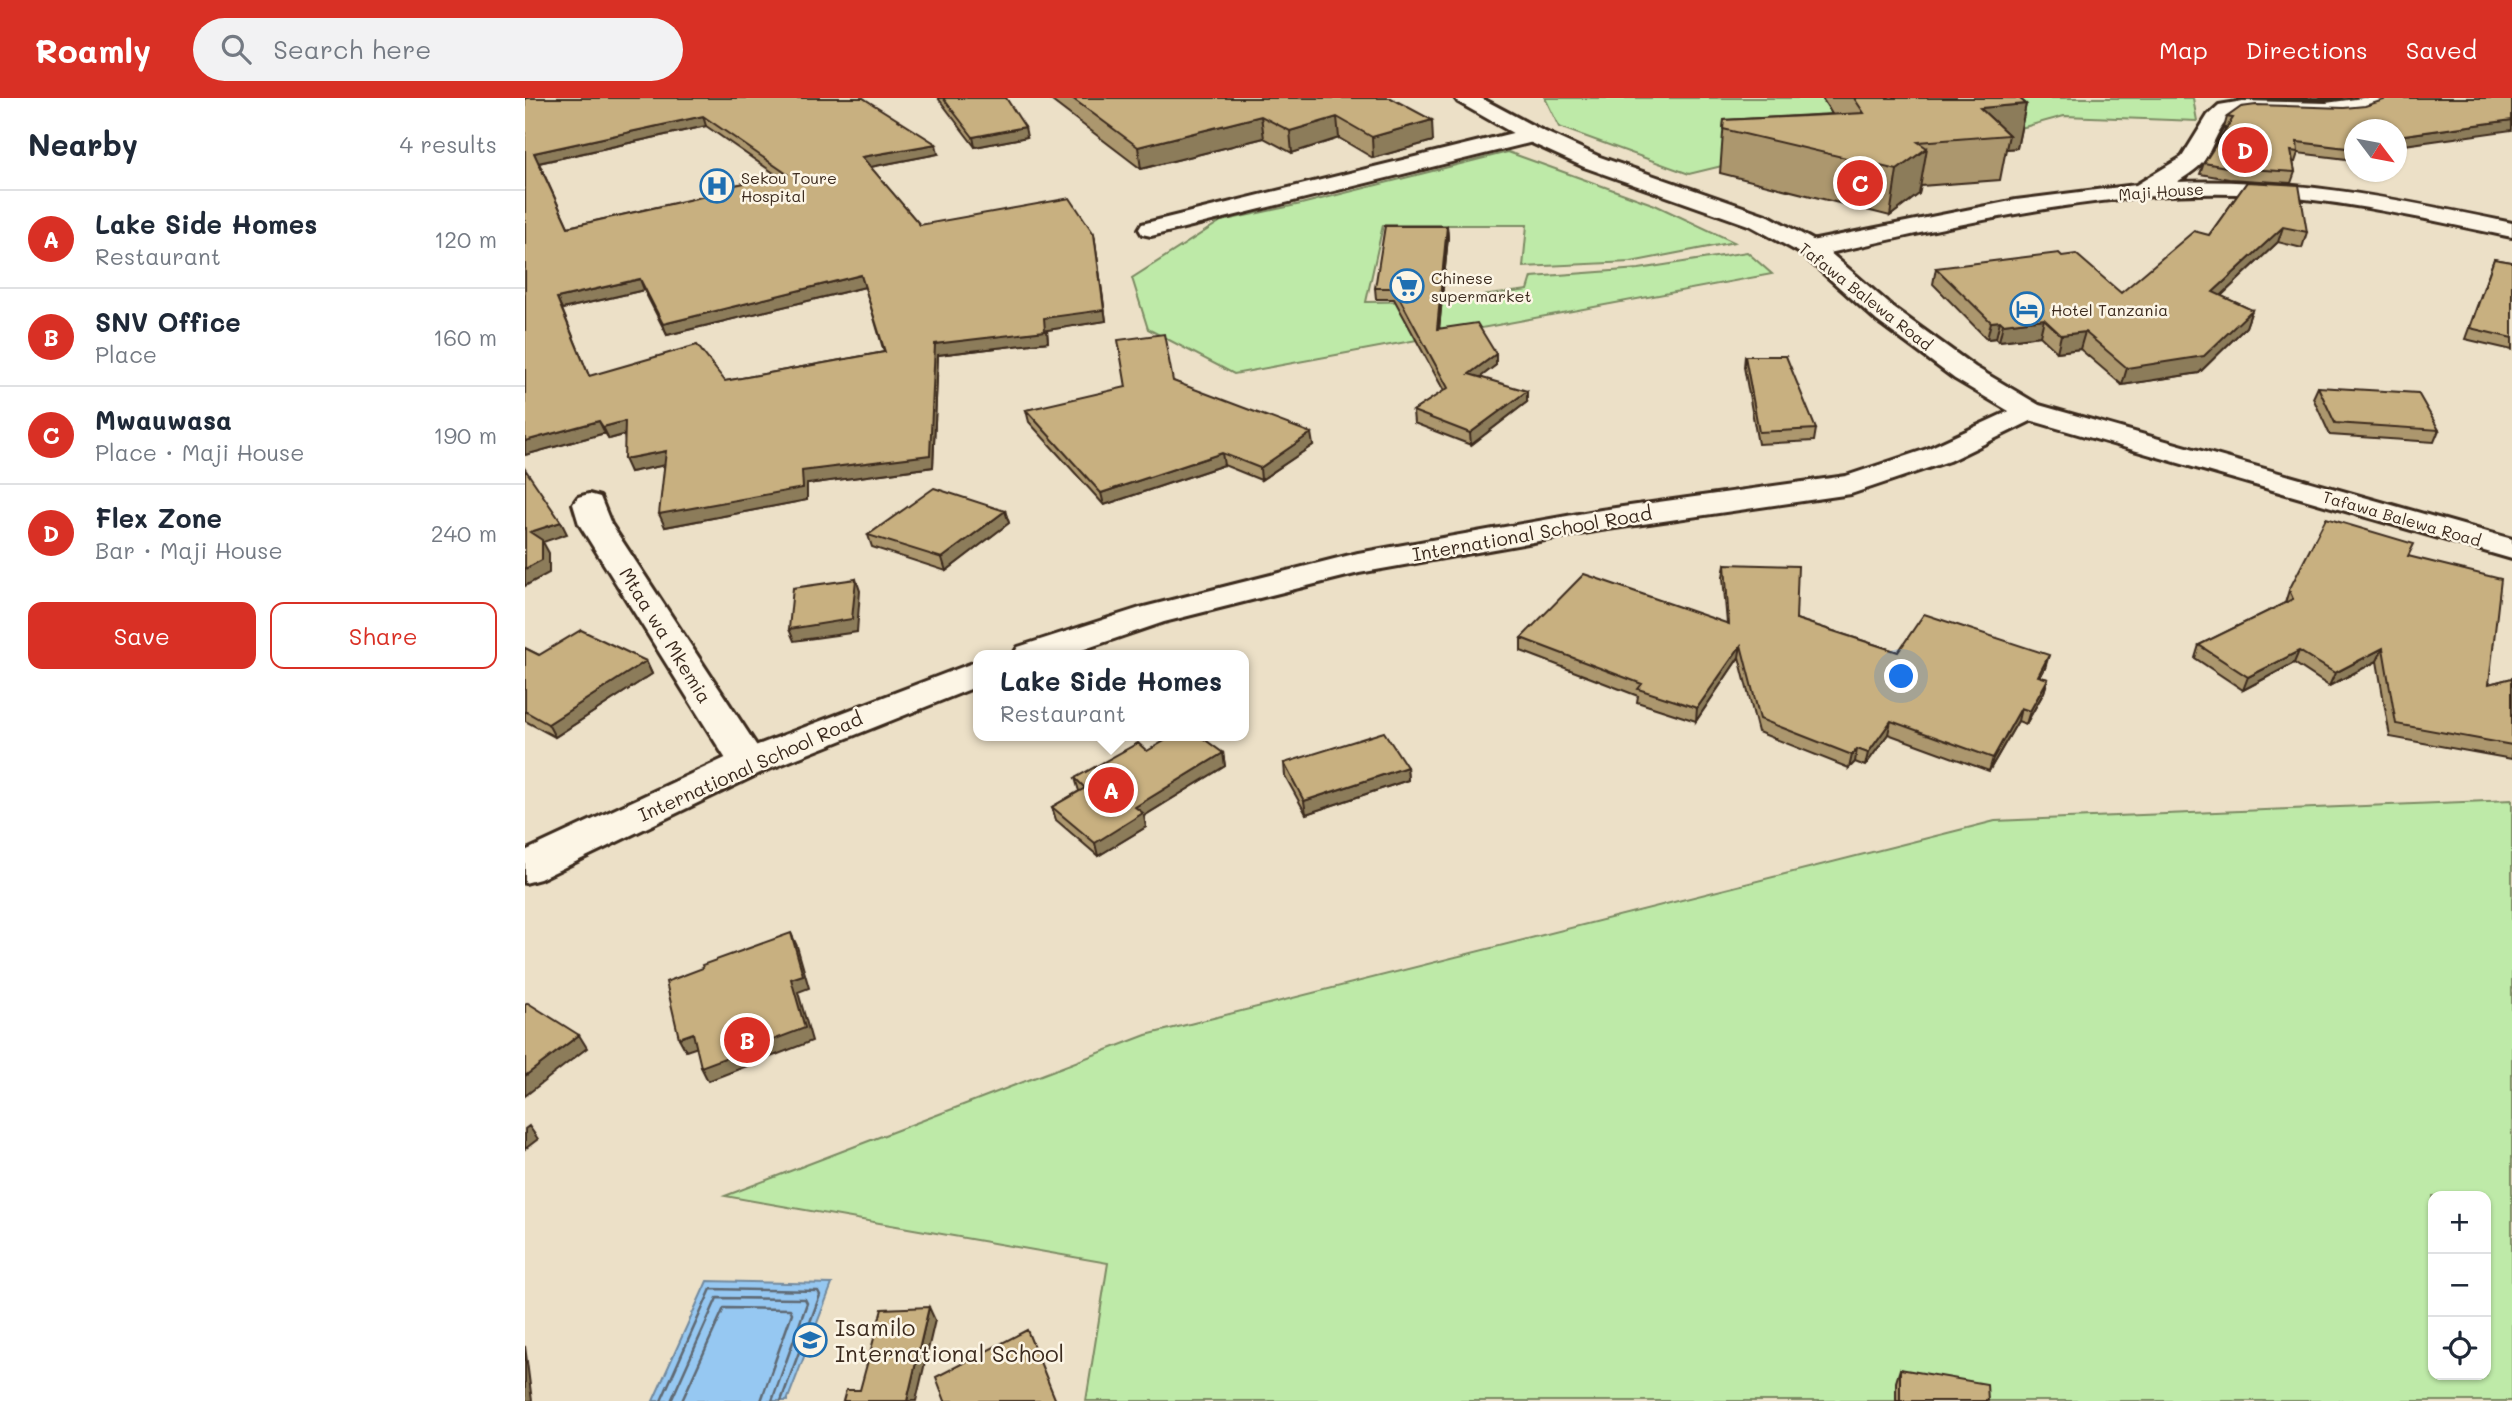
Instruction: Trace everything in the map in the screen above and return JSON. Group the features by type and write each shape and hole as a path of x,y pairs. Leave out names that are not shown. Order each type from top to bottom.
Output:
{"street":[{"name":"Tafawa Balewa Road","path":"1465,98 1533,135 1592,162 1761,221 1811,248 1886,315 1965,373 2029,411 2512,549"},
{"path":"2137,192 2171,176 2195,158 2216,117 2229,109 2256,106 2353,107 2380,98"},
{"path":"1151,229 1533,135"},
{"name":"Maji House","path":"1811,248 1944,220 2137,192 2225,187 2301,192 2369,202 2512,230"},
{"name":"International School Road","path":"1046,650 1152,615 1358,563 1601,520 1851,485 1938,455 2029,411"},
{"name":"Mtaa wa Mkemia","path":"589,504 596,524 748,763"},
{"name":"International School Road","path":"525,868 748,763 973,675"}],"green space":[{"path":"1545,98 2193,98 2197,121 2064,116 1999,134 1759,157 1689,174 1559,127"},
{"path":"1508,152 1655,205 1734,242 1631,262 1523,267 1527,225 1383,225 1366,302 1443,301 1528,290 1532,277 1639,269 1747,252 1772,274 1234,374 1148,329 1132,278 1221,221 1301,204"},
{"path":"2512,800 2512,1401 1086,1401 1108,1263 725,1196 1146,1035 1995,821"}],"water":[{"path":"707,1281 832,1284 787,1401 653,1401"}],"building":[{"path":"525,98 863,98 936,144 862,157 920,225 1070,198 1094,234 1104,310 1044,318 1045,331 935,344 930,455 802,471 803,488 659,514 666,451 624,459 625,421 603,427 599,421 525,441","holes":["703,116 787,174 707,191 710,195 568,227 534,153","861,275 885,352 725,381 697,345 589,376 557,298 640,279 663,324"]},
{"path":"943,98 1006,98 1025,127 973,137"},
{"path":"1072,98 1391,98 1432,120 1372,137 1337,117 1290,131 1261,116 1138,147"},
{"path":"1854,98 2019,98 2026,104 1980,108 2009,135 1918,142 1927,148 1897,170 1723,129 1724,120 1864,113"},
{"path":"2512,98 2512,120 2407,135 2407,119 2344,119 2344,148 2297,142 2298,152 2291,151 2295,172 2232,168 2204,163 2233,118 2227,117 2241,107 2256,105 2344,108 2365,106 2384,100"},
{"path":"2247,182 2299,185 2307,232 2283,227 2213,292 2252,310 2204,356 2127,368 2085,332 2061,335 2044,319 2003,324 2000,321 1991,322 1936,268 2059,253 2062,256 2076,254 2121,293 2194,231 2209,235"},
{"path":"1385,226 1447,226 1437,329 1477,323 1496,354 1469,374 1527,391 1470,433 1413,411 1448,388 1394,288 1375,288"},
{"path":"2494,259 2512,262 2512,338 2470,328"},
{"path":"1164,334 1173,381 1311,433 1260,468 1222,453 1101,493 1026,410 1126,387 1118,340"},
{"path":"1745,356 1786,356 1816,429 1759,432"},
{"path":"2318,387 2418,393 2439,430 2335,423"},
{"path":"525,469 561,522 530,532 542,540 542,560 525,569"},
{"path":"934,488 1005,511 942,558 868,535"},
{"path":"2326,518 2414,544 2408,556 2501,579 2489,684 2512,678 2512,745 2396,724 2383,648 2335,673 2299,651 2248,677 2199,645 2293,599 2289,590"},
{"path":"1725,564 1798,566 1796,619 1898,652 1924,614 2049,655 2038,676 2048,679 2030,711 2021,708 1993,758 1891,721 1868,753 1857,749 1852,755 1760,719 1741,645 1697,708 1638,689 1642,684 1521,638 1584,574 1729,624"},
{"path":"856,579 852,619 789,629 793,588"},
{"path":"581,630 646,661 548,724 525,711 525,648 539,655"},
{"path":"1384,732 1407,767 1304,801 1284,763"},
{"path":"1164,741 1207,741 1223,753 1135,807 1143,813 1095,843 1052,807 1085,788 1075,778 1138,743 1147,751"},
{"path":"791,933 803,975 791,979 805,1028 701,1067 693,1033 679,1038 666,982 703,968 702,965"},
{"path":"528,1003 579,1035 525,1076 525,1005"},
{"path":"929,1307 907,1401 843,1401 846,1390 860,1390 882,1309"},
{"path":"1027,1330 1056,1401 945,1401 936,1377"},
{"path":"1900,1369 1987,1384 1988,1401 1900,1401"}],"place":[{"name":"Flex Zone","path":"2245,150"},
{"name":"Mwauwasa","path":"1860,183"},
{"name":"Sekou Toure Hospital","path":"717,186"},
{"name":"Chinese supermarket","path":"1407,286"},
{"name":"Hotel Tanzania","path":"2027,309"},
{"name":"Lake Side Homes","path":"1111,790"},
{"name":"SNV Office","path":"747,1040"},
{"name":"Isamilo International School","path":"810,1340"}]}
